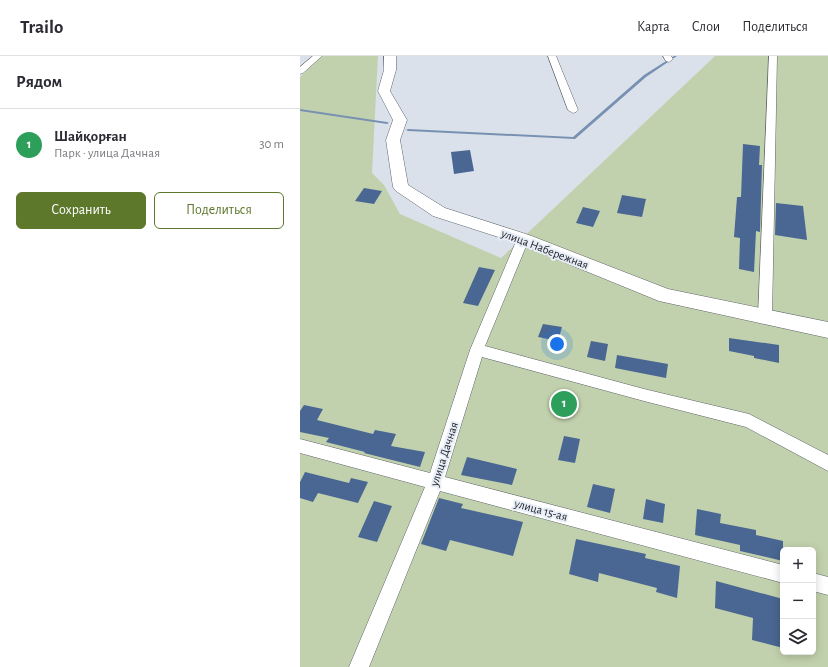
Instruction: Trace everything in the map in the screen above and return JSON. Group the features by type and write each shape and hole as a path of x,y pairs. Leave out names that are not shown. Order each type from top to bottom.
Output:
{"street":[{"path":"300,71 318,56"},
{"name":"улица Набережная","path":"390,56 390,70 384,91 400,120 393,140 401,187 439,212 523,239 665,296 828,330"},
{"path":"552,56 573,110"},
{"path":"765,317 773,56"},
{"name":"улица Дачная","path":"359,667 435,482 477,350 523,239"},
{"path":"477,350 644,395 749,421 828,463"},
{"name":"улица 15-ая","path":"300,446 780,573"},
{"path":"816,583 828,586"}],"green space":[{"path":"321,56 378,56 372,173 384,185 400,214 501,258 715,56 828,56 828,667 300,667 300,77"}],"building":[{"path":"743,144 760,146 759,165 762,165 760,232 756,231 754,272 739,269 740,238 734,237 737,197 741,197"},
{"path":"470,150 474,171 454,174 451,152"},
{"path":"364,188 382,191 374,204 355,201"},
{"path":"622,195 646,199 642,217 617,213"},
{"path":"776,203 803,206 807,240 775,235"},
{"path":"583,207 600,211 593,227 576,223"},
{"path":"479,267 495,270 478,306 463,303"},
{"path":"543,324 562,327 558,341 538,337"},
{"path":"729,338 779,345 779,363 729,351"},
{"path":"591,341 608,344 605,361 587,357"},
{"path":"617,355 668,364 666,378 615,368"},
{"path":"304,405 323,409 317,420 373,434 375,430 396,434 391,446 425,452 420,467 326,442 329,438 300,432 300,411"},
{"path":"564,436 580,439 575,463 558,460"},
{"path":"467,457 517,469 512,485 461,475"},
{"path":"305,472 349,483 351,478 368,482 358,503 318,493 313,502 300,498 300,482"},
{"path":"593,484 615,489 610,513 587,507"},
{"path":"439,498 463,504 461,508 523,522 513,556 450,540 446,551 421,544"},
{"path":"646,499 665,504 663,523 643,519"},
{"path":"374,501 392,506 377,542 358,537"},
{"path":"697,509 721,514 720,523 756,530 756,535 783,541 783,547 780,547 780,560 740,551 740,545 695,535"},
{"path":"576,539 646,554 645,558 680,566 677,598 656,592 657,588 599,573 598,582 569,574"},
{"path":"716,581 780,598 780,647 752,640 753,618 715,608"}],"waterway":[{"path":"408,130 574,138 645,76 676,56"},
{"path":"300,110 387,123"}],"place":[{"name":"Шайқорған","path":"564,404"}]}
